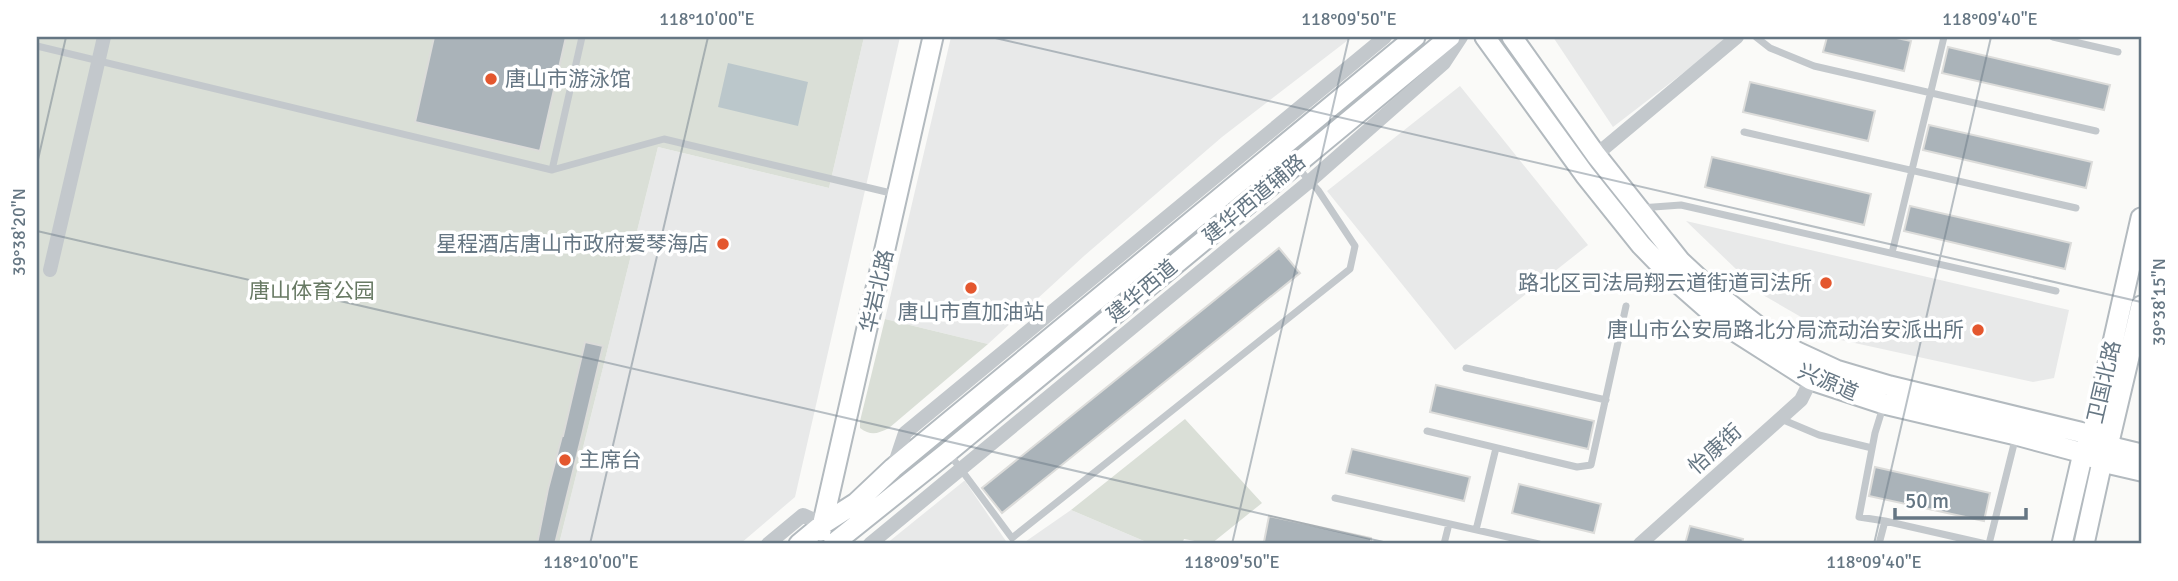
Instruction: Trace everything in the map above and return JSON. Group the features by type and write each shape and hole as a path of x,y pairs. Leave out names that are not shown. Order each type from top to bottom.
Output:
{"main road":[{"name":"华岩北路","path":"818,544 933,37"},
{"name":"建华西道","path":"799,544 823,524 856,503 893,468 1415,37"},
{"name":"建华西道","path":"833,544 1450,37"},
{"name":"兴源道","path":"1485,37 1585,175 1650,255 1728,327 1811,380 1884,404 2083,453"},
{"name":"兴源道","path":"1512,37 1596,155 1680,261 1709,288 1768,334 1797,352 1836,370 2101,448 2141,454"},
{"name":"卫国北路","path":"2084,544 2141,218"},
{"name":"卫国北路","path":"2101,448 2141,306"},
{"name":"兴源道","path":"2101,448 2141,471"},
{"name":"卫国北路","path":"2062,544 2083,453 2101,448"}],"street":[{"path":"50,270 104,37"},
{"name":"建华西道辅路","path":"893,468 905,433 1385,37"},
{"name":"建华西道辅路","path":"870,544 1310,181 1444,62 1461,37"},
{"path":"1596,155 1737,37"},
{"name":"怡康街","path":"1640,544 1801,400 1811,380"},
{"path":"768,544 803,515 823,524"}],"lane":[{"path":"552,170 582,37"},
{"path":"1756,37 1770,48 1814,66 2096,131"},
{"path":"1892,253 1944,37"},
{"path":"2053,37 2118,52"},
{"path":"37,46 552,170 664,139 899,195"},
{"path":"1744,132 2076,208"},
{"path":"948,452 1012,538 1350,269 1355,246 1310,181 1294,164"},
{"path":"1638,208 1681,205 2056,291"},
{"path":"1427,431 1577,467 1591,465 1626,306"},
{"path":"1466,368 1606,400"},
{"path":"1884,404 1872,448 1859,517 1987,544 2016,435"},
{"path":"1781,419 1819,435 1872,448"},
{"path":"1475,530 1496,448"},
{"path":"1335,498 1539,544"},
{"path":"1879,544 1885,521"},
{"path":"1444,544 1449,524"}],"shaded area":[{"path":"864,37 900,37 795,497 740,544 559,544 658,147 829,188"},
{"path":"951,37 1352,37 1222,137 1084,256 988,344 885,319"},
{"path":"1553,37 1730,37 1613,127"},
{"path":"728,63 808,82 798,126 718,107"},
{"path":"1460,86 1588,245 1455,350 1327,191"},
{"path":"1686,221 2069,310 2054,378 2033,382 1841,340 1763,295"},
{"path":"964,481 1008,544 886,544"},
{"path":"1071,510 1151,544 1022,544"}],"green space":[{"name":"唐山体育公园","path":"37,37 864,37 829,188 658,147 559,544 37,544"},
{"path":"885,319 988,344 889,428 871,433 860,428 860,421"},
{"path":"1185,419 1262,503 1211,544 1184,539 1182,544 1151,544 1071,510"}],"building":[{"name":"唐山市游泳馆","path":"434,37 566,37 540,151 415,122"},
{"path":"1827,37 1892,37 1911,41 1904,71 1823,52"},
{"path":"1948,47 2110,85 2104,110 1942,73"},
{"path":"1750,82 1875,111 1868,141 1743,112"},
{"path":"1929,125 2092,162 2086,188 1923,150"},
{"path":"1712,157 1871,194 1864,225 1705,187"},
{"path":"1910,206 2071,243 2065,269 1904,231"},
{"path":"1279,248 1300,273 1002,513 982,488"},
{"path":"585,342 603,346 582,435 555,544 537,544 548,489"},
{"path":"1436,385 1594,421 1588,449 1430,412"},
{"path":"1352,449 1470,477 1464,501 1346,473"},
{"path":"1875,467 1990,493 1984,521 1869,496"},
{"path":"1519,484 1601,504 1594,533 1512,513"},
{"path":"1269,516 1371,538 1371,544 1264,542"},
{"path":"1690,526 1743,539 1742,544 1685,544"}],"place":[{"name":"唐山市游泳馆","path":"491,79"},
{"name":"星程酒店唐山市政府爱琴海店","path":"723,244"},
{"name":"路北区司法局翔云道街道司法所","path":"1826,283"},
{"name":"唐山市直加油站","path":"971,288"},
{"name":"唐山市公安局路北分局流动治安派出所","path":"1978,330"},
{"name":"主席台","path":"565,460"}]}
